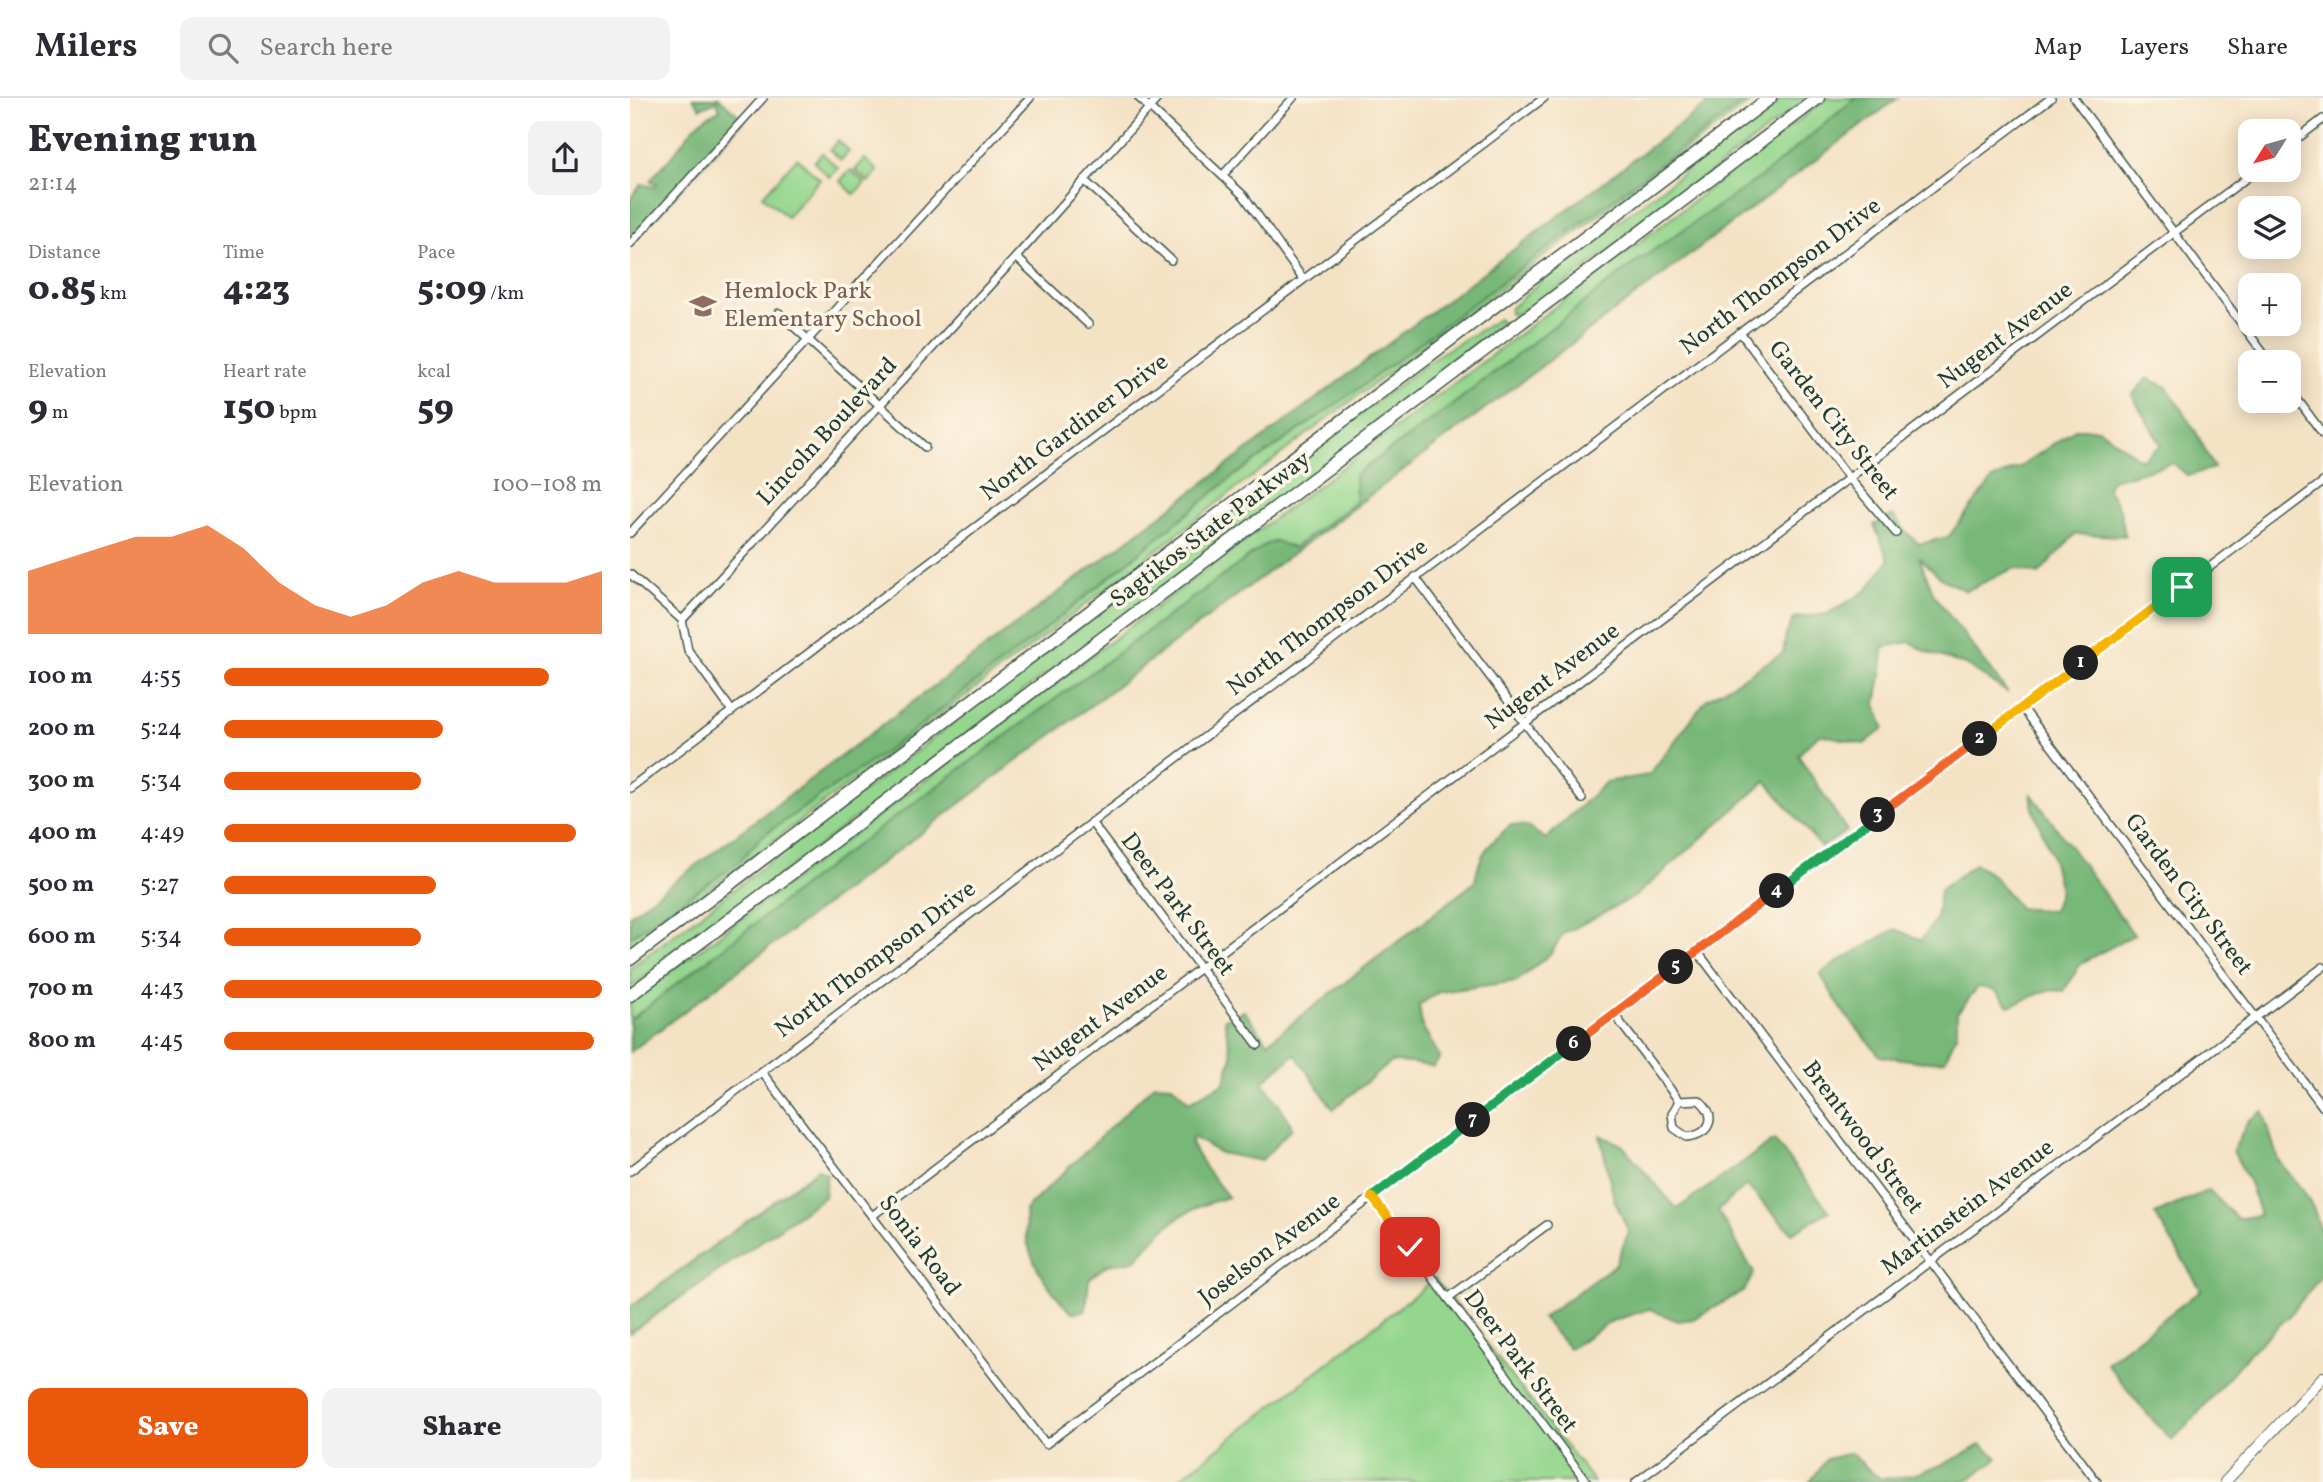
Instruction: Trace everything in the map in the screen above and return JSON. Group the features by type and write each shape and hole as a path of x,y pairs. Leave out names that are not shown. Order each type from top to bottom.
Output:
{"highway":[{"name":"Sagtikos State Parkway","path":"630,959 1770,98"},
{"name":"Sagtikos State Parkway","path":"630,995 1818,98"}],"street":[{"path":"630,244 763,98"},
{"path":"630,533 1030,98"},
{"path":"1139,98 1244,196 1303,279"},
{"name":"Lincoln Boulevard","path":"682,620 1016,257 1158,98"},
{"path":"1223,175 1293,98"},
{"name":"North Gardiner Drive","path":"630,788 1544,98"},
{"name":"North Thompson Drive","path":"630,1171 2051,98"},
{"path":"2074,98 2261,350"},
{"path":"2301,136 2323,119"},
{"path":"1084,180 1171,260"},
{"name":"Nugent Avenue","path":"872,1216 2241,182"},
{"path":"1016,257 1088,324"},
{"path":"779,313 925,447"},
{"name":"Garden City Street","path":"1740,332 1849,478 1896,533"},
{"path":"2301,404 2323,434"},
{"name":"Joselson Avenue","path":"1046,1444 2323,482"},
{"path":"630,574 682,620 688,650 732,711"},
{"path":"1415,577 1582,799"},
{"name":"Garden City Street","path":"2022,708 2323,1107"},
{"name":"Deer Park Street","path":"1091,822 1258,1045"},
{"name":"Brentwood Street","path":"1697,951 2095,1481"},
{"name":"Martinstein Avenue","path":"1636,1482 2323,967"},
{"path":"1614,1014 1679,1101"},
{"name":"Sonia Road","path":"761,1071 1046,1444"},
{"path":"1689,1098 1699,1100 1709,1110 1708,1128 1702,1134 1687,1138 1674,1128 1672,1114 1679,1101 1689,1098"},
{"name":"Deer Park Street","path":"1372,1197 1587,1482"},
{"path":"1448,1298 1547,1226"},
{"path":"2225,1482 2323,1377"}],"green space":[{"path":"693,98 719,98 744,120 630,245 630,198 642,184 655,187 657,183 650,181 690,132 699,122 720,110 717,101 700,108"},
{"path":"1715,98 1749,98 1362,386 1231,478 1043,631 885,752 761,837 739,862 630,937 630,915"},
{"path":"1749,98 1755,98 1328,418 630,949 630,937 739,862 761,837 885,752 1043,631 1231,478 1362,386"},
{"path":"1782,98 1808,98 1564,285 1517,314 1510,314 1510,309 1549,274"},
{"path":"1828,98 1856,98 1761,177 1636,262 1451,406 1355,475 1358,505 1296,551 1276,541 1265,545 842,856 630,1020 630,1002 1480,364"},
{"path":"1856,98 1898,98 630,1052 630,1020 842,856 1265,545 1276,541 1293,548 1353,504 1356,501 1355,475 1451,406 1636,262 1761,177"},
{"path":"838,140 849,151 841,160 830,150"},
{"path":"822,153 838,168 829,177 814,162"},
{"path":"797,158 820,179 787,217 763,196"},
{"path":"865,159 878,171 868,182 855,170"},
{"path":"851,170 865,183 854,194 840,181"},
{"path":"1499,319 1503,324 1462,353 1463,356 1458,360 1460,362 630,988 630,968 1440,354"},
{"path":"2147,378 2167,387 2196,432 2214,468 2188,476 2173,463 2112,480 2107,488 2120,509 2125,536 2075,534 2039,574 2014,568 1966,591 1942,579 1919,557 1934,595 2008,693 1968,666 1925,651 1910,642 1883,647 1876,704 1884,728 1864,744 1819,734 1798,755 1847,831 1821,847 1766,781 1636,896 1563,934 1551,953 1517,981 1439,992 1419,1005 1422,1026 1440,1057 1434,1067 1391,1062 1333,1109 1295,1054 1263,1082 1292,1128 1261,1161 1220,1153 1193,1137 1191,1144 1205,1168 1228,1197 1196,1208 1175,1220 1134,1261 1107,1265 1089,1279 1086,1310 1072,1313 1058,1298 1031,1253 1026,1236 1025,1210 1155,1084 1172,1085 1189,1102 1224,1083 1232,1056 1224,1019 1244,1011 1268,1042 1475,882 1479,863 1486,849 1511,825 1526,826 1546,839 1606,782 1649,775 1706,700 1783,653 1786,635 1794,618 1827,614 1866,591 1889,560 1874,525 1893,515 1919,544 1948,537 1993,479 2020,467 2075,429 2099,429 2141,460 2161,445 2132,395"},
{"path":"2031,793 2134,935 2081,963 2064,991 2048,990 2009,1006 1995,990 1978,987 1957,1013 1957,1033 1945,1060 1924,1062 1880,1056 1844,1013 1820,974 1895,929 1921,940 1936,919 1940,890 1975,864 1994,876 2019,908 2053,911 2060,890 2051,854 2033,809"},
{"path":"2263,1111 2278,1160 2304,1192 2314,1210 2323,1239 2323,1274 2288,1317 2248,1354 2172,1440 2106,1363 2201,1290 2155,1214 2209,1190 2237,1219 2260,1215 2248,1180 2233,1151 2248,1121"},
{"path":"1600,1135 1622,1145 1677,1209 1774,1140 1829,1211 1792,1233 1746,1185 1718,1211 1754,1273 1744,1291 1693,1319 1678,1321 1649,1309 1612,1321 1569,1349 1542,1318 1615,1265 1629,1232 1614,1199"},
{"path":"818,1169 827,1174 824,1197 630,1333 630,1307"},
{"path":"1435,1279 1594,1482 1175,1482"},
{"path":"1981,1444 1998,1458 1965,1482 1810,1482 1827,1459 1851,1453 1876,1476 1892,1478 1933,1468"}],"place":[{"name":"Hemlock Park Elementary School","path":"703,306"}],"route":[{"path":"1410,1247 1372,1197 2182,587"}]}
